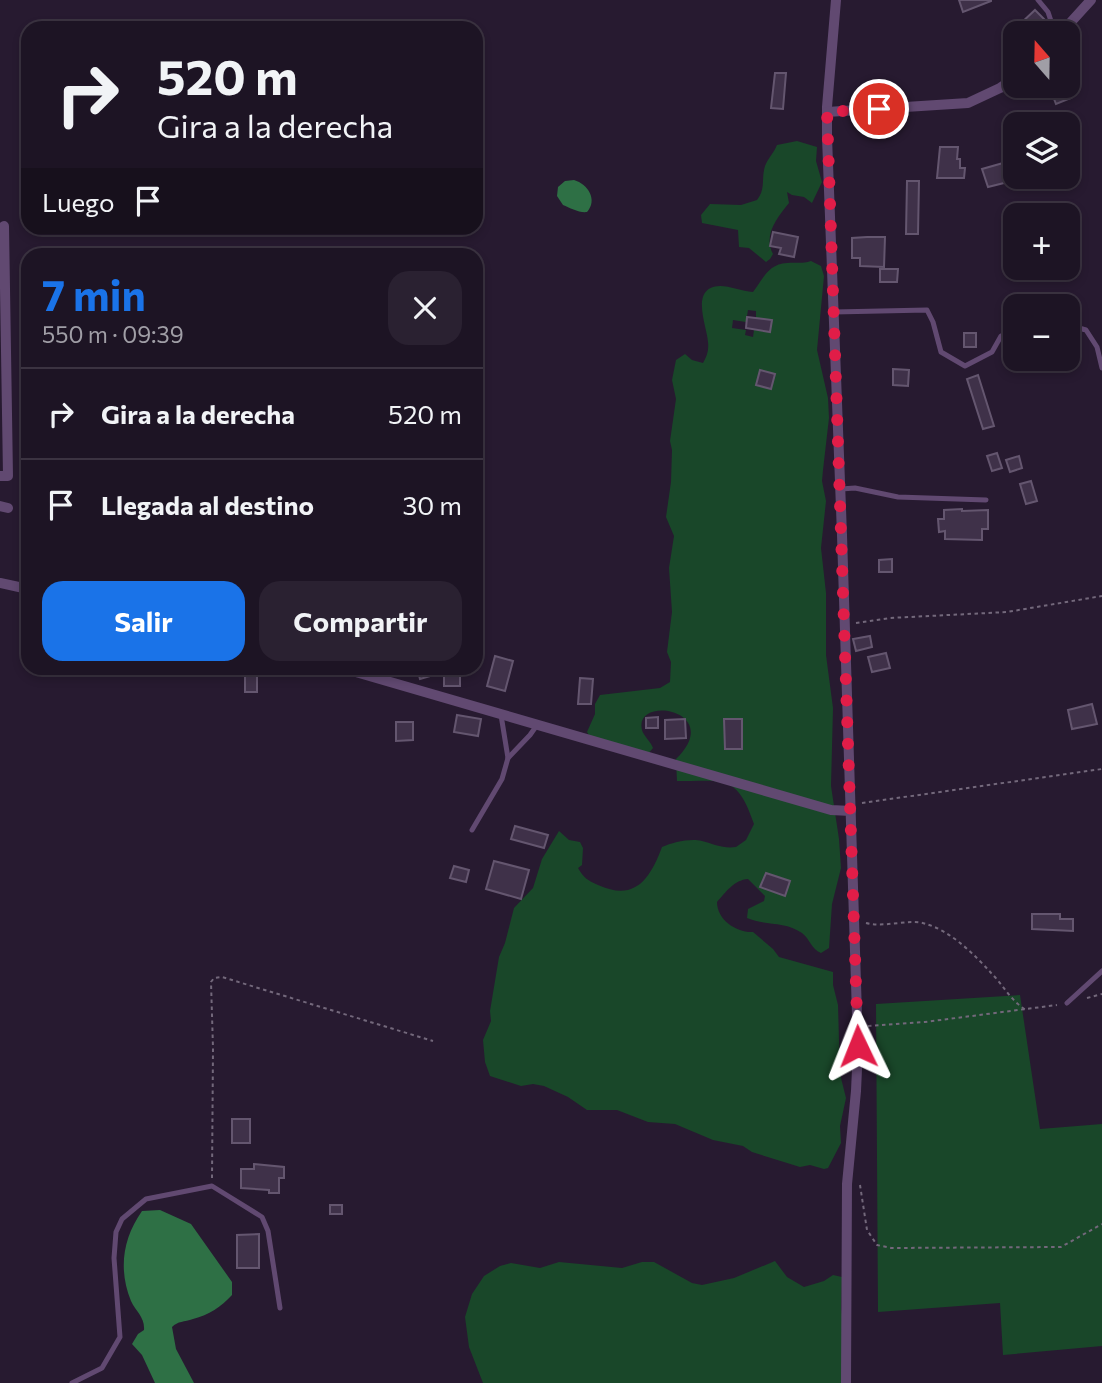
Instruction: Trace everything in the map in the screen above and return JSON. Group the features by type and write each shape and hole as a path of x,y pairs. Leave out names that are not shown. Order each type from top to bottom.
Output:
{"street":[{"path":"836,0 827,112 857,1025 856,1091 848,1171 846,1383"},
{"path":"1072,21 1091,0"},
{"path":"827,112 968,103 1003,86"},
{"path":"0,476 8,476 4,226"},
{"path":"0,583 21,588"},
{"path":"366,675 831,810 851,808"}],"lane":[{"path":"1038,0 1048,12 1051,21"},
{"path":"834,312 927,310 933,321 941,352 965,366 992,352 1003,335"},
{"path":"1080,328 1086,330 1097,347 1102,368"},
{"path":"841,489 855,488 898,497 986,500"},
{"path":"472,830 502,779 508,758 501,715"},
{"path":"508,758 537,725"},
{"path":"1067,1003 1102,971"},
{"path":"72,1383 102,1368 120,1337 114,1258 116,1232 122,1219 146,1199 212,1186 262,1217 268,1231 280,1308"}],"path":[{"path":"845,625 890,618 1007,612 1102,596"},
{"path":"851,808 1102,769"},
{"path":"854,915 866,923 879,926 916,923 933,926 974,955 1026,1010"},
{"path":"212,1186 214,1048 211,982 214,978 222,977 433,1041"},
{"path":"857,1025 888,1026 1026,1010 1102,994"},
{"path":"848,1171 862,1189 867,1230 872,1240 877,1245 891,1248 1054,1248 1061,1247 1102,1224"}],"shaded area":[{"path":"797,141 817,147 816,161 822,182 812,203 804,197 787,192 789,203 771,233 770,247 773,254 770,259 766,262 749,248 739,247 738,230 702,223 701,215 710,204 741,205 757,200 765,166 777,145"},
{"path":"574,180 590,193 592,202 587,212 563,205 557,196 558,187 565,181"},
{"path":"808,262 821,266 824,276 817,350 828,398 829,418 822,481 826,501 821,548 826,593 826,655 833,708 831,786 841,868 832,904 829,948 821,953 805,935 795,929 747,918 748,909 764,901 765,896 748,879 734,884 717,902 724,920 735,928 753,932 779,957 833,972 838,1005 840,1074 846,1098 840,1126 841,1143 828,1168 824,1169 810,1165 800,1167 752,1152 743,1146 713,1140 675,1124 648,1122 617,1110 587,1110 544,1086 521,1086 490,1076 485,1062 483,1040 491,1021 490,1011 499,957 514,908 533,888 542,859 559,831 569,840 580,842 583,848 582,865 578,868 588,880 611,890 622,891 631,889 646,878 662,847 693,840 736,847 746,840 754,824 742,796 735,788 718,781 677,781 676,759 689,742 691,729 685,719 662,710 651,712 643,719 642,730 653,748 647,755 592,740 587,732 600,695 660,688 670,682 671,662 667,652 672,612 669,568 674,536 666,517 671,482 670,441 676,399 672,380 676,360 685,354 692,360 703,363 707,355 708,342 702,308 705,293 720,286 753,292 775,266","holes":["748,310 756,311 756,318 772,320 770,332 754,330 753,337 745,335 746,330 732,328 733,320 746,322","760,370 775,374 771,389 756,385","724,719 742,719 742,749 725,749","765,873 790,881 785,895 761,887"]},
{"path":"1020,995 1040,1129 1102,1124 1102,1346 1003,1355 1000,1303 878,1312 876,1004"},
{"path":"160,1210 191,1224 232,1282 232,1295 219,1307 172,1327 176,1349 194,1383 155,1383 142,1355 132,1344 144,1330 144,1325 127,1289 124,1254 130,1232 142,1211"},
{"path":"775,1261 787,1277 804,1287 824,1281 833,1275 842,1277 842,1383 483,1383 469,1347 465,1317 472,1294 484,1276 500,1266 511,1263 540,1268 559,1262 622,1268 642,1262 654,1262 692,1283 702,1285 734,1278"}],"building":[{"path":"959,0 991,0 991,1 963,12"},
{"path":"1035,10 1044,19 1042,21 1023,21"},
{"path":"775,73 786,73 783,109 771,108"},
{"path":"1054,98 1071,98 1056,104"},
{"path":"940,147 958,147 957,159 960,159 960,168 965,168 964,178 937,178"},
{"path":"1003,163 1003,183 988,187 982,169"},
{"path":"907,181 919,181 918,234 906,234"},
{"path":"773,232 798,237 794,257 779,254 781,248 770,246"},
{"path":"885,237 884,267 860,266 860,258 852,258 852,238"},
{"path":"880,269 898,269 897,282 880,282"},
{"path":"747,317 772,320 770,332 746,328"},
{"path":"964,333 976,333 976,347 964,347"},
{"path":"893,369 909,370 908,386 893,385"},
{"path":"760,370 775,374 771,389 756,385"},
{"path":"978,375 994,426 983,429 967,379"},
{"path":"997,453 1002,468 992,471 987,456"},
{"path":"1019,456 1022,468 1010,472 1006,460"},
{"path":"1031,481 1037,501 1026,504 1020,484"},
{"path":"944,510 988,510 988,529 982,529 982,540 945,539 945,531 939,532 938,519 944,519"},
{"path":"892,559 892,572 879,572 879,560"},
{"path":"870,636 872,647 856,651 853,639"},
{"path":"886,653 890,668 872,672 868,657"},
{"path":"495,656 513,661 505,691 487,686"},
{"path":"245,675 257,675 257,692 245,692"},
{"path":"444,675 460,675 460,686 444,686"},
{"path":"580,678 593,679 591,704 578,704"},
{"path":"1092,704 1097,724 1072,729 1068,710"},
{"path":"457,715 481,719 478,736 454,732"},
{"path":"658,717 658,728 646,728 646,718"},
{"path":"685,719 686,738 665,739 665,720"},
{"path":"724,719 742,719 742,749 725,749"},
{"path":"396,722 413,722 413,740 396,741"},
{"path":"515,826 548,835 544,848 511,839"},
{"path":"494,861 529,870 521,899 486,889"},
{"path":"454,866 469,870 466,882 450,878"},
{"path":"766,873 790,881 785,896 760,887"},
{"path":"1032,914 1060,914 1060,919 1073,919 1073,931 1032,929"},
{"path":"232,1119 250,1119 250,1143 232,1143"},
{"path":"254,1164 284,1167 284,1178 279,1178 279,1193 241,1188 241,1169 254,1169"},
{"path":"330,1205 342,1205 342,1214 330,1214"},
{"path":"259,1234 259,1268 237,1268 237,1235"}],"route":[{"path":"858,1046 827,112 879,109"}]}
